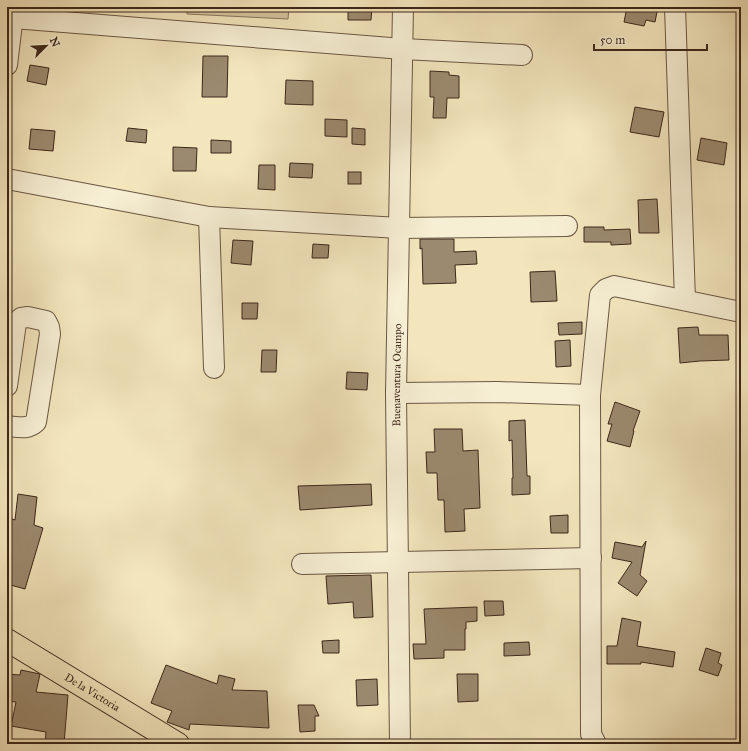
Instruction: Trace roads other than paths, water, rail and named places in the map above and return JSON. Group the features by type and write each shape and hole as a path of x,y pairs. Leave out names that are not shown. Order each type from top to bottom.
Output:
{"main road":[{"name":"De la Victoria","path":"7,640 178,744"}],"street":[{"name":"Buenaventura Ocampo","path":"400,744 396,393 403,7"},
{"path":"675,7 685,300"},
{"path":"7,65 13,12 403,49 522,55"},
{"path":"7,179 209,217 398,228 567,226"},
{"path":"209,217 214,368"},
{"path":"596,744 591,734 590,395 600,295 606,289 614,286 741,312"},
{"path":"7,386 16,323 21,318 46,321 50,334 36,422 27,428 7,426"},
{"path":"396,393 498,392 590,395"},
{"path":"302,564 591,558"}]}
